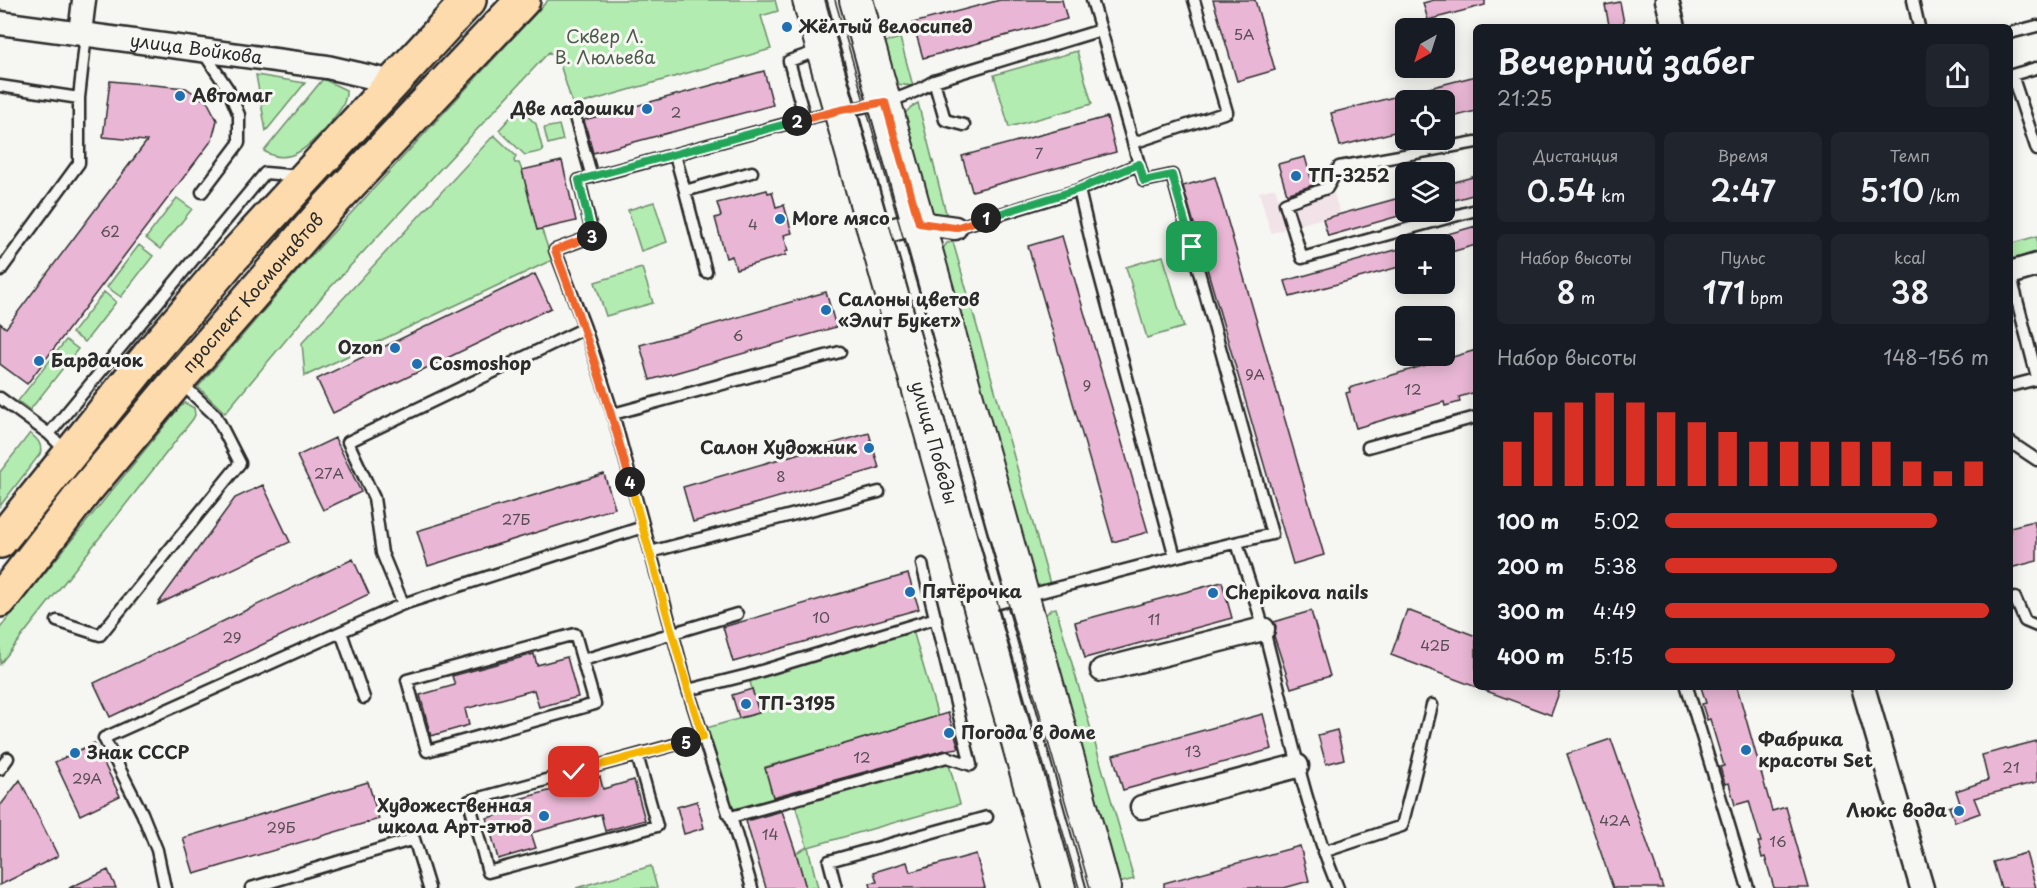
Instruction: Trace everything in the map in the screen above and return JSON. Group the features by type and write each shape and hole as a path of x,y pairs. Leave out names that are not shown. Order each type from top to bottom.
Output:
{"main road":[{"name":"проспект Космонавтов","path":"0,541 59,444 469,0"},
{"name":"проспект Космонавтов","path":"0,600 84,492 177,380 328,207 523,0"},
{"name":"улица Победы","path":"808,0 824,49 1059,888"},
{"path":"856,0 1104,888"}],"street":[{"path":"83,34 84,0"},
{"path":"1667,0 1673,24"},
{"name":"улица Войкова","path":"0,23 327,67 393,82"},
{"path":"875,234 919,223 955,228"},
{"path":"2013,272 2037,265"},
{"path":"1102,670 1263,629"},
{"path":"1864,690 1922,888"},
{"path":"1142,807 1298,766"}],"lane":[{"path":"981,608 1272,534 1172,175 1144,181 1092,0"},
{"path":"1133,143 1227,112 1194,0"},
{"path":"1913,0 1918,24"},
{"path":"2013,32 2037,26"},
{"path":"752,888 731,817 688,690 613,414 585,328 555,250 592,236 579,180 805,119 885,102 918,92 934,81 1101,30"},
{"path":"0,271 80,163 79,98 83,34"},
{"path":"805,119 789,61 824,49"},
{"path":"201,50 228,89 239,115 239,143 202,192"},
{"path":"2013,75 2036,68"},
{"path":"934,81 945,120 964,125"},
{"path":"2013,82 2037,150"},
{"path":"0,86 79,98"},
{"path":"575,117 592,177"},
{"path":"1473,143 1339,167 1327,188 1285,203 1302,258 1473,211"},
{"path":"675,155 706,272"},
{"path":"955,228 1079,189 1139,164"},
{"path":"685,191 752,172"},
{"path":"1079,189 1175,557"},
{"path":"2013,285 2037,378 2013,385"},
{"path":"403,604 382,554 374,498 348,442 585,328"},
{"path":"613,414 840,352"},
{"path":"57,621 100,635 240,463 216,416 177,380"},
{"path":"0,398 59,444"},
{"path":"1368,447 1473,418"},
{"path":"2013,444 2037,460"},
{"path":"650,552 879,492"},
{"path":"165,888 158,850 104,738 403,604 643,528"},
{"path":"1237,543 1263,629 1323,852 1338,888"},
{"path":"731,817 947,757 971,765 922,564"},
{"path":"2015,598 2025,621 2037,626"},
{"path":"582,660 737,614"},
{"path":"688,690 748,675 936,618"},
{"path":"341,632 364,698"},
{"path":"575,634 582,660 595,704 427,751 407,680 575,634"},
{"path":"1688,690 1748,888"},
{"path":"1323,852 1402,826 1431,705"},
{"path":"637,755 657,826 488,872 469,801 637,755 703,737"},
{"path":"0,769 8,758"},
{"path":"836,888 829,861 987,818"},
{"path":"251,888 414,839 429,888"}],"shaded area":[{"path":"1275,188 1282,210 1334,194 1340,213 1271,233 1259,192"}],"green space":[{"name":"Сквер Л. В. Люльева","path":"548,0 775,0 778,11 761,16 771,49 573,106 559,61 549,52 326,292 225,413 198,387 303,265"},
{"path":"900,38 913,86 889,83 878,44"},
{"path":"1077,51 1092,104 1009,127 994,75"},
{"path":"256,75 305,83 266,131"},
{"path":"323,79 346,90 343,105 334,118 314,140 299,152 283,157 264,151"},
{"path":"918,103 948,221 928,219 900,119"},
{"path":"519,108 536,124 543,151 525,155 499,130"},
{"path":"559,125 563,140 548,144 544,128"},
{"path":"494,135 516,156 514,161 519,163 521,168 552,260 305,376 302,343"},
{"path":"177,198 192,209 160,249 146,238"},
{"path":"654,202 667,242 641,251 628,210"},
{"path":"2037,236 2037,253 2017,260 2013,258 2013,243"},
{"path":"953,242 1050,584 1031,587 937,257 947,243"},
{"path":"139,245 153,256 121,297 107,287"},
{"path":"1163,256 1184,327 1147,338 1126,267"},
{"path":"642,268 653,303 606,316 595,282"},
{"path":"104,292 116,302 85,342 72,333"},
{"path":"66,340 78,349 30,410 18,401"},
{"path":"185,403 194,408 193,419 0,664 0,628"},
{"path":"30,433 40,445 40,454 0,506 0,472"},
{"path":"1056,608 1134,879 1119,883 1114,882 1040,621 1051,609"},
{"path":"912,627 938,717 765,767 775,803 729,816 703,729 759,713 748,675"},
{"path":"947,757 960,804 808,847 818,888 806,888 796,853 807,847 794,800"},
{"path":"651,866 657,888 576,888"}],"building":[{"path":"1000,0 1062,0 1067,19 923,58 913,23"},
{"path":"1213,0 1255,0 1275,70 1237,81"},
{"path":"1434,0 1485,0 1485,5 1436,18 1427,18 1423,3"},
{"path":"1620,2 1624,23 1609,24 1605,5"},
{"path":"764,71 773,105 593,153 584,120"},
{"path":"1473,77 1473,112 1455,116 1455,90 1421,90"},
{"path":"110,81 186,88 208,103 217,120 212,140 27,384 0,364 0,323 6,328 147,141 103,137"},
{"path":"1395,97 1395,132 1340,146 1331,113"},
{"path":"1107,117 1116,152 972,191 962,156"},
{"name":"ТП-3252","path":"1305,157 1313,185 1287,194 1278,164"},
{"path":"562,161 576,221 537,230 522,170"},
{"path":"1215,177 1324,555 1293,564 1183,186"},
{"path":"1473,177 1473,195 1455,200 1455,182"},
{"path":"767,190 768,193 772,192 776,207 784,205 792,233 784,235 788,251 785,252 786,255 736,269 732,256 726,258 715,218 721,216 717,203"},
{"path":"1395,199 1395,217 1328,236 1323,219"},
{"path":"1473,227 1473,246 1455,251 1455,234 1448,234"},
{"path":"1062,236 1148,532 1113,542 1028,246"},
{"path":"1395,250 1395,268 1290,297 1285,281"},
{"path":"535,274 551,308 333,413 317,379"},
{"path":"826,292 836,327 650,380 640,345"},
{"path":"1473,351 1473,393 1459,397 1460,402 1445,406 1444,402 1356,428 1346,393 1350,392 1349,388 1423,366 1455,366 1455,356"},
{"path":"869,433 879,468 693,522 683,487"},
{"path":"335,438 361,492 323,510 297,456"},
{"path":"604,474 615,508 428,566 417,531"},
{"path":"263,485 290,542 157,605 235,498"},
{"path":"2034,521 2037,534 2037,561 2013,567 2013,526"},
{"path":"353,559 369,594 110,717 94,683"},
{"path":"908,574 919,609 733,662 723,627"},
{"path":"1222,582 1232,618 1085,658 1075,622"},
{"path":"1407,610 1473,635 1473,686 1391,655"},
{"path":"1311,611 1330,676 1291,688 1274,636 1276,626 1274,622"},
{"path":"534,654 537,665 567,657 578,697 539,707 534,690 465,709 469,725 431,736 420,695 455,685 452,676"},
{"name":"ТП-3195","path":"752,689 759,713 739,718 732,695"},
{"path":"1484,690 1560,690 1551,715"},
{"path":"1702,690 1738,690 1772,811 1786,807 1809,888 1774,888 1765,857 1762,858 1758,842 1761,842 1749,801 1735,805 1729,783 1725,784 1720,767 1724,766 1710,719 1707,720 1702,704 1706,703"},
{"path":"948,713 959,748 773,797 765,768"},
{"path":"1263,714 1272,749 1123,790 1113,755"},
{"path":"1337,730 1344,759 1326,764 1318,735"},
{"path":"1611,739 1663,888 1613,888 1567,754"},
{"path":"2037,741 2037,782 1974,798 1980,813 1955,822 1949,807 1960,803 1956,791 1988,780 1982,755"},
{"path":"94,743 120,796 80,815 55,762"},
{"name":"Художественная школа Арт-этюд","path":"600,777 603,789 634,780 645,820 605,831 601,814 531,833 536,848 498,859 487,818 521,809 519,799"},
{"path":"20,780 58,856 0,885 0,806"},
{"path":"368,782 379,819 194,874 183,838"},
{"path":"697,801 704,828 684,834 677,807"},
{"path":"782,811 806,888 766,888 746,821"},
{"path":"1300,846 1309,881 1284,888 1164,888 1164,883"},
{"path":"2026,853 2036,888 2001,888 1993,862"},
{"path":"976,854 985,888 871,888 870,883 877,882 874,872 907,862 910,872"},
{"path":"108,870 116,888 69,888"}],"tram line":[{"path":"825,0 1079,888"},
{"path":"835,0 1090,888"}],"place":[{"name":"Жёлтый велосипед","path":"787,27"},
{"name":"Автомаг","path":"180,96"},
{"name":"Две ладошки","path":"647,109"},
{"name":"ТП-3252","path":"1296,176"},
{"name":"More мясо","path":"780,219"},
{"name":"Салоны цветов «Элит Букет»","path":"826,310"},
{"name":"Ozon","path":"395,348"},
{"name":"Бардачок","path":"39,361"},
{"name":"Cosmoshop","path":"417,364"},
{"name":"Салон Художник","path":"869,448"},
{"name":"Пятёрочка","path":"910,592"},
{"name":"Chepikova nails","path":"1213,593"},
{"name":"ТП-3195","path":"746,704"},
{"name":"Погода в доме","path":"949,733"},
{"name":"Фабрика красоты Set","path":"1746,750"},
{"name":"Знак СССР","path":"75,753"},
{"name":"Люкс вода","path":"1959,811"},
{"name":"Художественная школа Арт-этюд","path":"544,816"}],"route":[{"path":"574,772 703,737 688,690 613,414 585,328 555,250 592,236 579,180 805,119 885,102 919,223 955,228 1079,189 1139,164 1144,181 1172,175 1192,247"}]}
